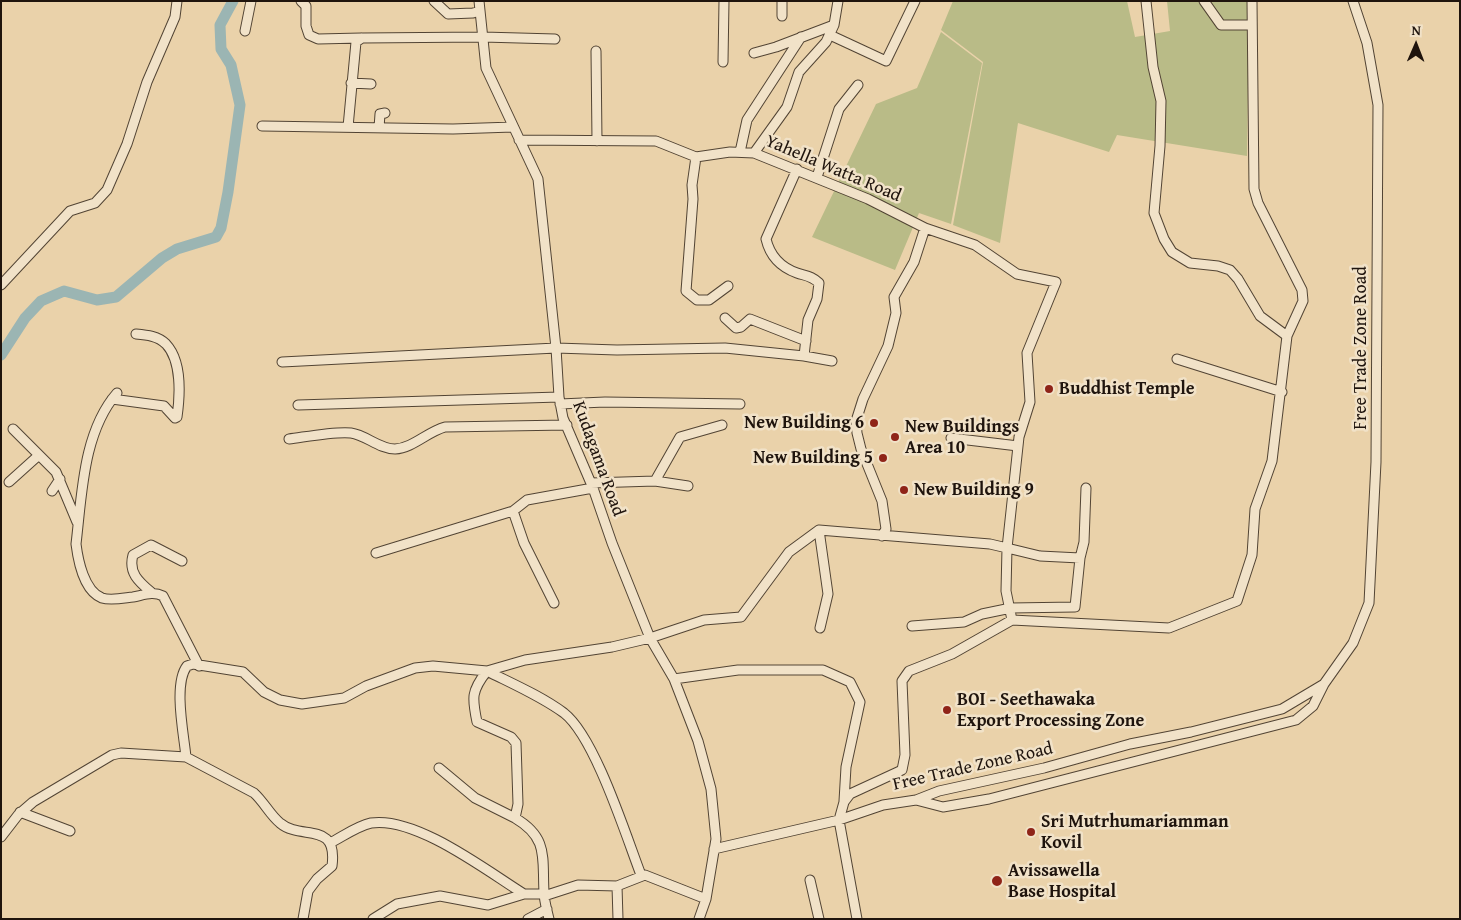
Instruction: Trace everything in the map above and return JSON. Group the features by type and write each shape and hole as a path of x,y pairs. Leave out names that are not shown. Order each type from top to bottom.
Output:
{"street":[{"path":"1,285 70,211 95,203 107,190 127,144 147,82 176,17 177,1"},
{"path":"245,31 251,1"},
{"path":"301,1 306,6 306,26 309,35 318,39 482,37 555,39"},
{"path":"434,1 448,14 473,13 479,6"},
{"path":"723,62 724,1"},
{"path":"782,1 782,16"},
{"path":"754,153 787,107 799,72 830,35 834,25 838,1"},
{"path":"830,35 886,61 915,1"},
{"path":"1146,1 1153,67 1161,101 1160,146 1154,213 1164,239 1172,252 1190,263 1218,266 1230,270 1238,279 1260,316 1287,336"},
{"path":"1204,1 1221,25 1252,25"},
{"path":"844,802 850,794 902,770 905,755 902,681 909,671 952,654 1012,620 1169,628 1237,602 1252,555 1255,509 1272,461 1282,392 1287,336 1303,301 1302,290 1258,203 1254,189 1252,1"},
{"name":"Free Trade Zone Road","path":"916,800 942,807 989,799 1296,720 1313,706 1324,684 1353,644 1369,603 1376,462 1378,105 1367,43 1353,1"},
{"name":"Kudagama Road","path":"479,6 486,68 538,179 556,348 559,400 612,543 650,638 674,679 698,741 711,789 716,839 706,899 699,919"},
{"path":"754,53 776,47 834,25"},
{"path":"740,152 747,120 801,37"},
{"path":"348,127 356,42 362,38"},
{"path":"596,51 597,141"},
{"path":"351,83 371,84"},
{"path":"817,177 840,109 858,85"},
{"path":"379,128 380,114 385,113"},
{"path":"262,126 453,129 513,127"},
{"name":"Yahella Watta Road","path":"519,140 656,141 696,157 740,152 754,153 868,199 925,228 975,245 1017,274 1056,282 1027,353 1030,402 1018,446"},
{"path":"696,157 692,185 693,199 686,291 696,300 709,300 728,286"},
{"path":"797,169 766,239 768,249 777,262 796,273 812,277 818,283 817,299 808,320 804,356"},
{"path":"882,536 886,529 882,501 861,449 856,421 863,399 888,346 896,313 894,297 914,262 925,228"},
{"path":"725,318 736,328 742,327 750,319 806,341"},
{"path":"136,334 154,336 166,344 173,357 178,375 180,401 177,417 175,418 164,406 115,396 95,433 87,461 78,525 77,556 89,587 102,598 120,599 152,593 163,596 199,666"},
{"path":"282,362 556,348 617,350 725,348 804,356 832,361"},
{"path":"1176,359 1282,392"},
{"path":"298,405 559,400 740,404"},
{"path":"289,439 351,433 384,447 395,449 408,445 432,430 445,427 567,424"},
{"path":"655,481 680,437 722,425"},
{"path":"13,429 60,478 78,525"},
{"path":"951,438 1018,446 1007,548 1006,591 1012,620"},
{"path":"9,482 39,455"},
{"path":"52,491 60,478"},
{"path":"376,553 513,511 527,500 592,485 655,481 688,486"},
{"path":"912,626 964,622 982,614 1011,608 1075,607 1080,558 1084,542 1086,488"},
{"path":"513,511 524,543 554,603"},
{"path":"819,530 828,594 820,628"},
{"path":"515,818 518,804 516,742 511,737 478,722 472,700 474,690 487,671 525,660 612,647 650,638 704,620 740,617 789,552 819,530 990,544 1040,556 1080,558"},
{"path":"152,593 133,574 131,563 133,555 150,545 182,561"},
{"path":"186,757 180,688 183,670 186,666 243,672 264,692 280,700 302,704 344,698 366,686 416,668 433,666 487,671 528,691 565,714 576,726 599,768 641,874 706,899"},
{"path":"674,679 738,670 822,670 850,682 860,702 846,767 844,802 839,820 857,919"},
{"name":"Free Trade Zone Road","path":"714,849 839,820 883,805 916,800 939,791 973,785 1130,744 1191,732 1282,709 1324,684"},
{"path":"1,837 20,812 57,786 116,753 186,757 254,793 262,800 279,823 294,829 314,832 323,836 330,843 332,866 308,891 303,919"},
{"path":"439,768 475,798 528,826 541,844 544,895 548,914 528,919"},
{"path":"20,812 70,831"},
{"path":"330,843 370,823 383,823 422,832 453,849 524,894"},
{"path":"373,919 397,904 440,896 488,906 524,894 544,895 578,886 617,886 641,874"},
{"path":"810,880 819,919"},
{"path":"617,886 618,919"}],"green space":[{"path":"953,1 1127,1 1135,37 1170,31 1167,1 1249,1 1247,156 1117,135 1109,152 1018,123 1000,243 953,225 983,62 941,30"},
{"path":"941,32 982,63 951,224 919,213 895,270 812,237 876,104 917,88"}],"waterway":[{"path":"1,355 25,318 41,301 64,291 97,300 116,297 162,258 177,249 216,237 221,228 228,192 240,105 231,65 221,49 220,25 233,1"}],"place":[{"name":"Buddhist Temple","path":"1049,389"},
{"name":"New Building 6","path":"874,423"},
{"name":"New Buildings Area 10","path":"895,437"},
{"name":"New Building 5","path":"883,458"},
{"name":"New Building 9","path":"904,490"},
{"name":"BOI - Seethawaka Export Processing Zone","path":"947,710"},
{"name":"Sri Mutrhumariamman Kovil","path":"1031,832"},
{"name":"Avissawella Base Hospital","path":"997,881"}]}
